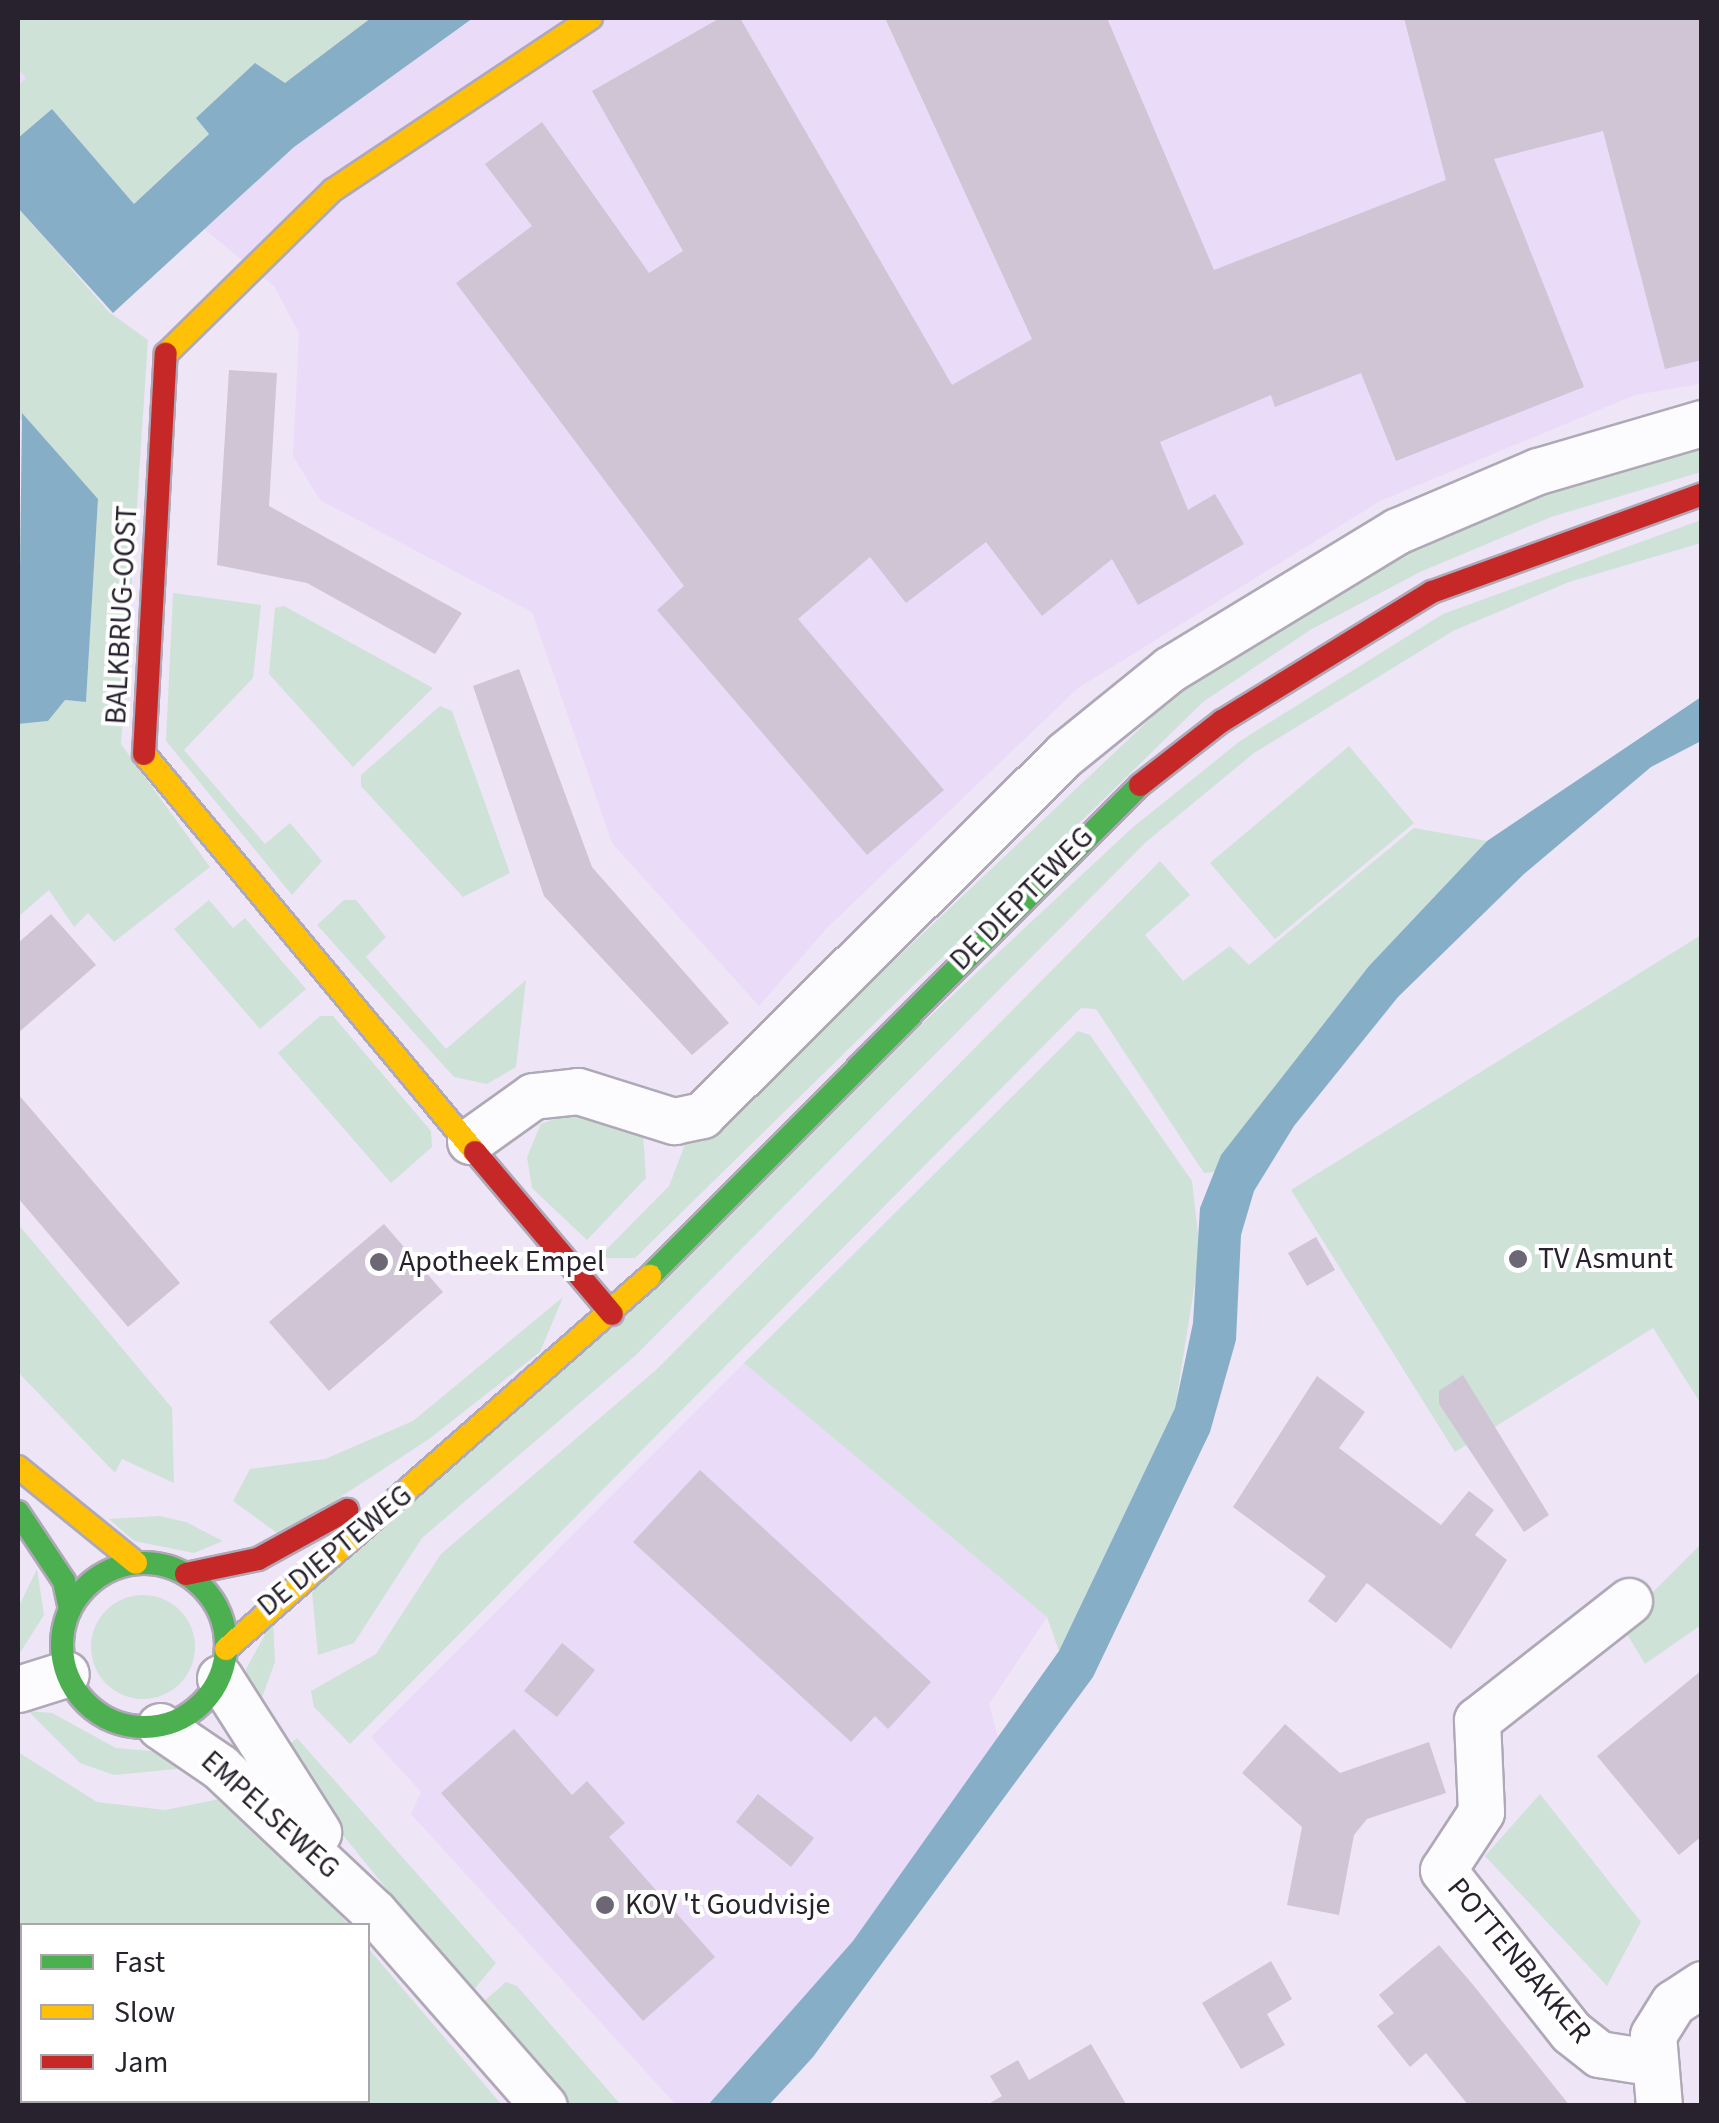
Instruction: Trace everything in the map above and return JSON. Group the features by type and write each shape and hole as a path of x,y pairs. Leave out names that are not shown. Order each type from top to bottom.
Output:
{"street":[{"name":"BALKBRUG-OOST","path":"590,18 332,190 166,346 144,760 470,1141 612,1314"},
{"path":"470,1141 533,1096 578,1091 674,1121 702,1114 1064,754 1170,669 1397,530 1538,471 1702,424"},
{"name":"DE DIEPTEWEG","path":"223,1663 447,1457 612,1314 1113,807 1222,721 1432,592 1702,494"},
{"name":"DE DIEPTEWEG","path":"186,1574 258,1559 447,1457"},
{"path":"18,1467 136,1563 186,1574 216,1606 223,1663 196,1709 160,1726 104,1716 66,1674 70,1609 64,1581 18,1512"},
{"path":"70,1609 97,1577 136,1563"},
{"name":"POTTENBAKKER","path":"1629,1601 1478,1720 1482,1812 1443,1870 1571,2032 1599,2054 1649,2062"},
{"name":"EMPELSEWEG","path":"223,1663 374,1912"},
{"path":"18,1689 66,1674"},
{"name":"EMPELSEWEG","path":"160,1726 220,1767 374,1912 544,2106"},
{"path":"1659,2106 1649,2062 1672,2003 1702,1984"}],"shaded area":[{"path":"18,18 1701,18 1701,384 1635,395 1380,501 1078,688 827,928 759,1006 612,843 532,612 320,500 293,456 299,333 274,286 171,202 18,296"},
{"path":"744,1363 1047,1617 989,1704 999,1741 853,1941 708,2105 676,2105 411,1814 421,1792 371,1737"}],"green space":[{"path":"18,18 371,18 285,84 255,64 202,126 209,133 134,204 52,109 18,138 18,86 26,78 18,68"},
{"path":"18,208 109,312 148,340 121,744 210,867 114,942 88,913 74,927 49,890 18,917 18,724 48,721 64,700 86,702 98,499 18,417"},
{"path":"1701,445 1701,472 1551,517 1420,572 1310,630 1203,702 635,1258 598,1258 669,1186 686,1142 719,1126 1186,685 1407,550 1544,493"},
{"path":"1701,520 1701,543 1569,582 1453,631 1254,753 1146,842 636,1355 422,1538 354,1643 318,1655 312,1592 1132,828 1240,741 1443,614"},
{"path":"173,593 261,605 253,678 184,750 265,844 290,823 322,861 292,895 166,741"},
{"path":"284,606 433,688 353,767 269,674 275,608"},
{"path":"440,706 452,711 510,873 463,897 361,786 361,775"},
{"path":"1349,746 1414,823 1275,939 1210,863"},
{"path":"1414,828 1487,841 1370,965 1214,1172 1204,1173 1096,1009 1081,1008 350,1744 314,1707 311,1691 376,1654 441,1554 656,1370 1160,861 1190,895 1145,935 1183,981 1230,946 1249,965"},
{"path":"209,900 233,928 245,918 306,989 260,1029 174,929"},
{"path":"344,900 356,900 386,937 366,957 446,1049 526,980 516,1067 487,1084 454,1077 317,925"},
{"name":"TV Asmunt","path":"1701,935 1701,1404 1653,1328 1455,1452 1291,1190"},
{"path":"320,1016 333,1016 431,1131 432,1147 391,1183 278,1053"},
{"path":"1078,1031 1090,1035 1192,1181 1200,1251 1175,1408 1059,1651 1047,1617 744,1363"},
{"path":"576,1111 643,1134 646,1178 587,1240 532,1188 527,1157 541,1124"},
{"path":"18,1224 172,1408 174,1483 122,1459 115,1473 18,1372"},
{"path":"563,1297 540,1352 429,1439 281,1536 233,1501 250,1469 325,1459 413,1421"},
{"path":"160,1516 186,1522 223,1541 194,1553 134,1541 109,1519"},
{"path":"1701,1544 1701,1625 1645,1664 1621,1624"},
{"path":"37,1569 44,1615 18,1656 18,1608"},
{"path":"143,1595 163,1599 180,1610 191,1627 195,1647 191,1667 180,1684 163,1695 143,1699 123,1695 106,1684 95,1667 91,1647 95,1627 106,1610 123,1599"},
{"path":"273,1620 275,1662 254,1719 246,1669"},
{"path":"28,1711 52,1713 116,1748 175,1753 197,1767 114,1775 80,1763"},
{"path":"297,1738 496,1963 471,1993 278,1755"},
{"path":"18,1752 97,1802 165,1810 230,1797 347,1923 20,1923"},
{"path":"1540,1794 1641,1922 1607,1986 1485,1856"},
{"path":"370,1950 502,2105 21,2105 370,2103"},
{"path":"506,1982 517,1986 621,2105 567,2105 481,2004"}],"water":[{"path":"371,18 473,18 294,147 113,313 18,208 18,138 52,109 134,204 209,134 196,118 255,63 285,83"},
{"path":"22,413 98,499 86,702 65,700 48,721 18,724"},
{"path":"1701,697 1701,741 1651,767 1524,874 1398,997 1294,1126 1254,1191 1241,1235 1236,1340 1210,1432 1093,1677 813,2057 769,2105 708,2105 853,1941 1059,1651 1175,1408 1193,1323 1200,1208 1221,1155 1369,966 1487,841"}],"building":[{"path":"720,18 740,18 952,385 1032,339 885,18 1107,18 1214,270 1446,180 1404,18 1702,18 1702,360 1665,369 1603,131 1494,159 1584,387 1396,461 1361,373 1275,407 1271,395 1160,442 1188,510 1215,494 1244,544 1138,605 1112,559 1042,616 986,542 906,603 870,557 798,619 944,790 867,855 657,610 684,586 456,283 532,226 485,164 542,122 649,273 683,251 592,91"},
{"path":"229,370 277,373 269,506 462,613 435,654 307,583 217,565"},
{"path":"519,669 592,867 729,1023 692,1055 544,896 473,686"},
{"path":"51,914 96,965 18,1033 18,943"},
{"path":"18,1094 180,1283 128,1327 18,1198"},
{"path":"384,1224 443,1292 329,1391 269,1322"},
{"path":"1316,1237 1335,1270 1307,1286 1288,1253"},
{"path":"1463,1375 1549,1515 1524,1532 1439,1404 1439,1391"},
{"path":"1317,1376 1365,1412 1339,1448 1441,1525 1469,1491 1494,1510 1475,1535 1507,1560 1451,1649 1367,1583 1336,1623 1308,1601 1326,1576 1233,1507"},
{"path":"700,1470 931,1682 888,1729 875,1716 851,1742 633,1542"},
{"path":"562,1643 595,1670 557,1717 524,1691"},
{"path":"1702,1670 1702,1836 1679,1855 1597,1756"},
{"path":"1285,1724 1340,1773 1429,1742 1446,1793 1367,1819 1354,1835 1339,1915 1287,1905 1302,1827 1242,1773"},
{"name":"KOV 't Goudvisje","path":"514,1729 572,1795 587,1781 625,1823 609,1837 715,1957 643,2021 441,1793"},
{"path":"758,1794 814,1838 791,1867 736,1822"},
{"path":"1439,1945 1570,2106 1469,2106 1426,2053 1410,2067 1377,2026 1394,2013 1379,1995"},
{"path":"1271,1961 1292,1999 1267,2014 1285,2045 1241,2069 1202,2003"},
{"path":"1091,2044 1127,2106 985,2106 1002,2096 990,2076 1018,2060 1029,2080"}],"traffic: fast":[{"path":"650,1276 1140,785"},
{"path":"18,1512 64,1581 70,1609"},
{"path":"144,1563 175,1569 202,1587 220,1614 226,1645 220,1676 202,1703 175,1721 144,1727 113,1721 86,1703 68,1676 62,1645 68,1614 86,1587 113,1569 144,1563"}],"traffic: slow":[{"path":"166,354 333,190 591,18"},
{"path":"144,754 475,1152"},
{"path":"226,1649 650,1276"},
{"path":"18,1467 136,1563"}],"traffic: jam":[{"path":"144,754 166,354"},
{"path":"1140,785 1222,721 1432,592 1702,494"},
{"path":"475,1152 612,1314"},
{"path":"186,1574 258,1559 347,1510"}],"place":[{"name":"TV Asmunt","path":"1518,1259"},
{"name":"Apotheek Empel","path":"379,1262"},
{"name":"KOV 't Goudvisje","path":"605,1905"}]}
